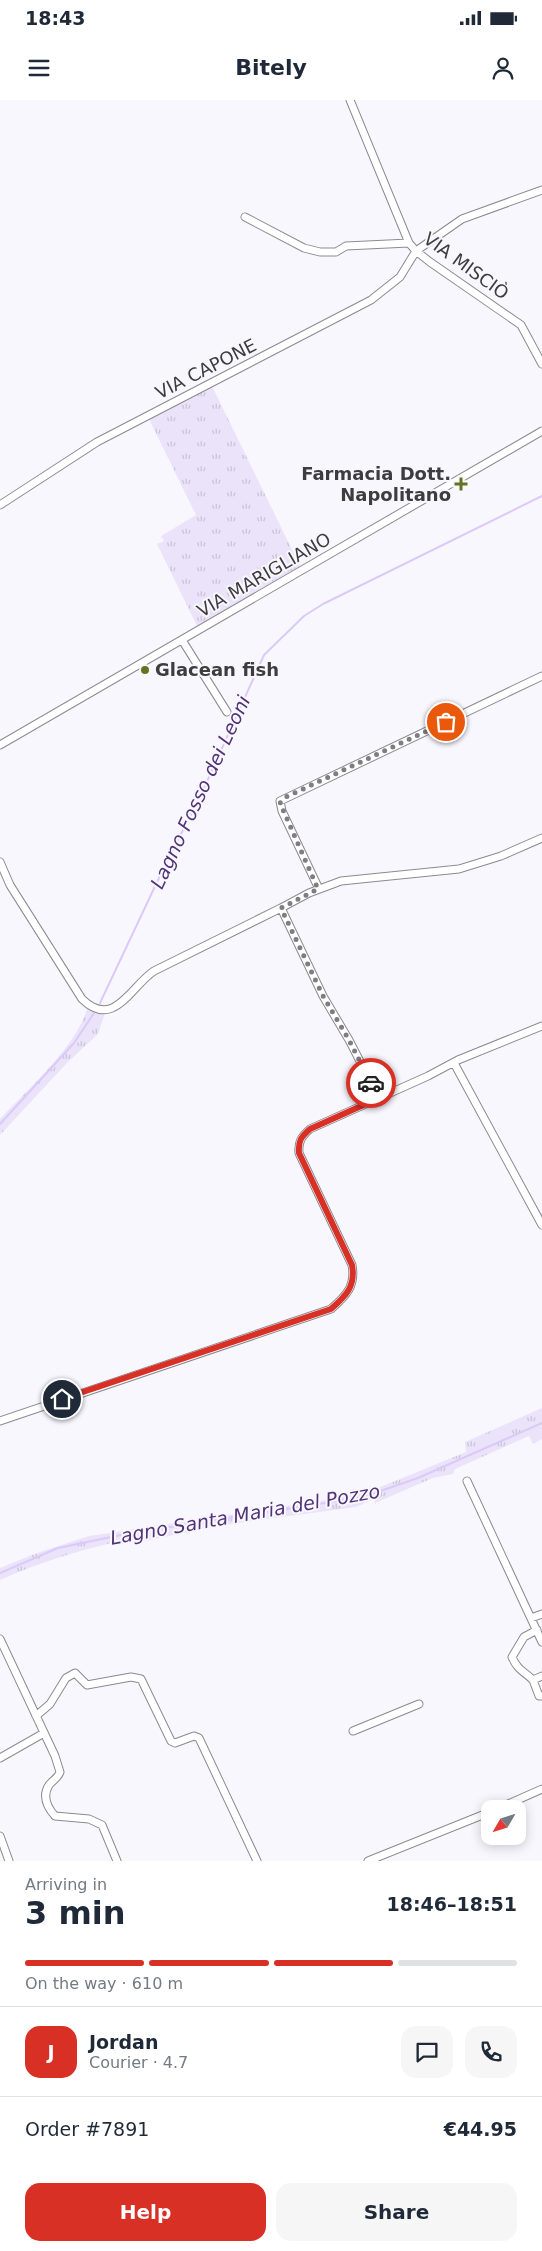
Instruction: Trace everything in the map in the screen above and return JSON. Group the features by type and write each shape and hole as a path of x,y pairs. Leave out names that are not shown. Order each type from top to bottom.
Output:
{"street":[{"name":"VIA MISCIÒ","path":"350,100 409,243 416,251 521,325 542,364"},
{"path":"416,251 462,219 542,190"},
{"path":"245,217 304,248 320,252 336,252 346,246 409,243"},
{"name":"VIA CAPONE","path":"0,505 98,442 371,300 400,277 416,251"},
{"name":"VIA MARIGLIANO","path":"0,745 542,431"},
{"path":"182,640 227,712"},
{"path":"318,889 282,811 280,801 542,676"},
{"path":"0,862 5,876 16,895 82,999 95,1008 102,1009 116,1007 141,981 154,972 318,889 350,879 459,869 501,856 542,838"},
{"path":"281,908 323,996 349,1040 379,1098"},
{"path":"0,1421 331,1309 347,1296 354,1276 352,1265 299,1153 298,1143 303,1135 310,1129 454,1062 542,1026"},
{"path":"454,1062 542,1225"},
{"path":"467,1481 542,1642"},
{"path":"532,1618 542,1614"},
{"path":"537,1630 524,1636 512,1657 520,1671 533,1680 540,1696 542,1696"},
{"path":"0,1639 60,1772 48,1786 46,1798 48,1808 55,1816 89,1819 102,1825 117,1861"},
{"path":"36,1716 50,1704 66,1678 75,1673 87,1685 131,1677 141,1679 171,1741 175,1743 194,1736 199,1738 257,1861"},
{"path":"533,1680 542,1676"},
{"path":"353,1731 419,1704"},
{"path":"0,1758 44,1734"},
{"path":"516,1800 542,1788"},
{"path":"368,1861 481,1816"},
{"path":"0,1836 9,1861"}],"green space":[{"path":"211,384 300,566 197,626 157,544 164,541 161,536 196,515 148,417"},
{"path":"87,1009 105,1013 98,1034 66,1064 0,1135 0,1119 62,1053 73,1038"},
{"path":"542,1408 542,1439 533,1444 529,1436 455,1469 453,1474 433,1478 375,1503 374,1499 356,1507 216,1526 141,1542 138,1537 68,1555 0,1580 0,1568 37,1553 89,1536 333,1499 373,1490 466,1452 465,1442"}],"waterway":[{"name":"Lagno Fosso dei Leoni","path":"100,1003 166,863 200,797 264,655 304,616 323,604 542,496"},
{"name":"Lagno Fosso dei Leoni","path":"0,1124 74,1043 94,1013"},
{"name":"Lagno Santa Maria del Pozzo","path":"0,1573 58,1548 126,1534 363,1497 418,1478 542,1423"}],"way so far":[{"path":"371,1083 311,974 281,908 318,889 282,811 280,801 446,722"}],"place":[{"name":"Farmacia Dott. Napolitano","path":"461,484"},
{"name":"Glacean fish","path":"145,670"}],"route":[{"path":"62,1399 331,1309 347,1296 354,1276 352,1265 299,1153 298,1143 310,1129 379,1098 371,1083"}]}
